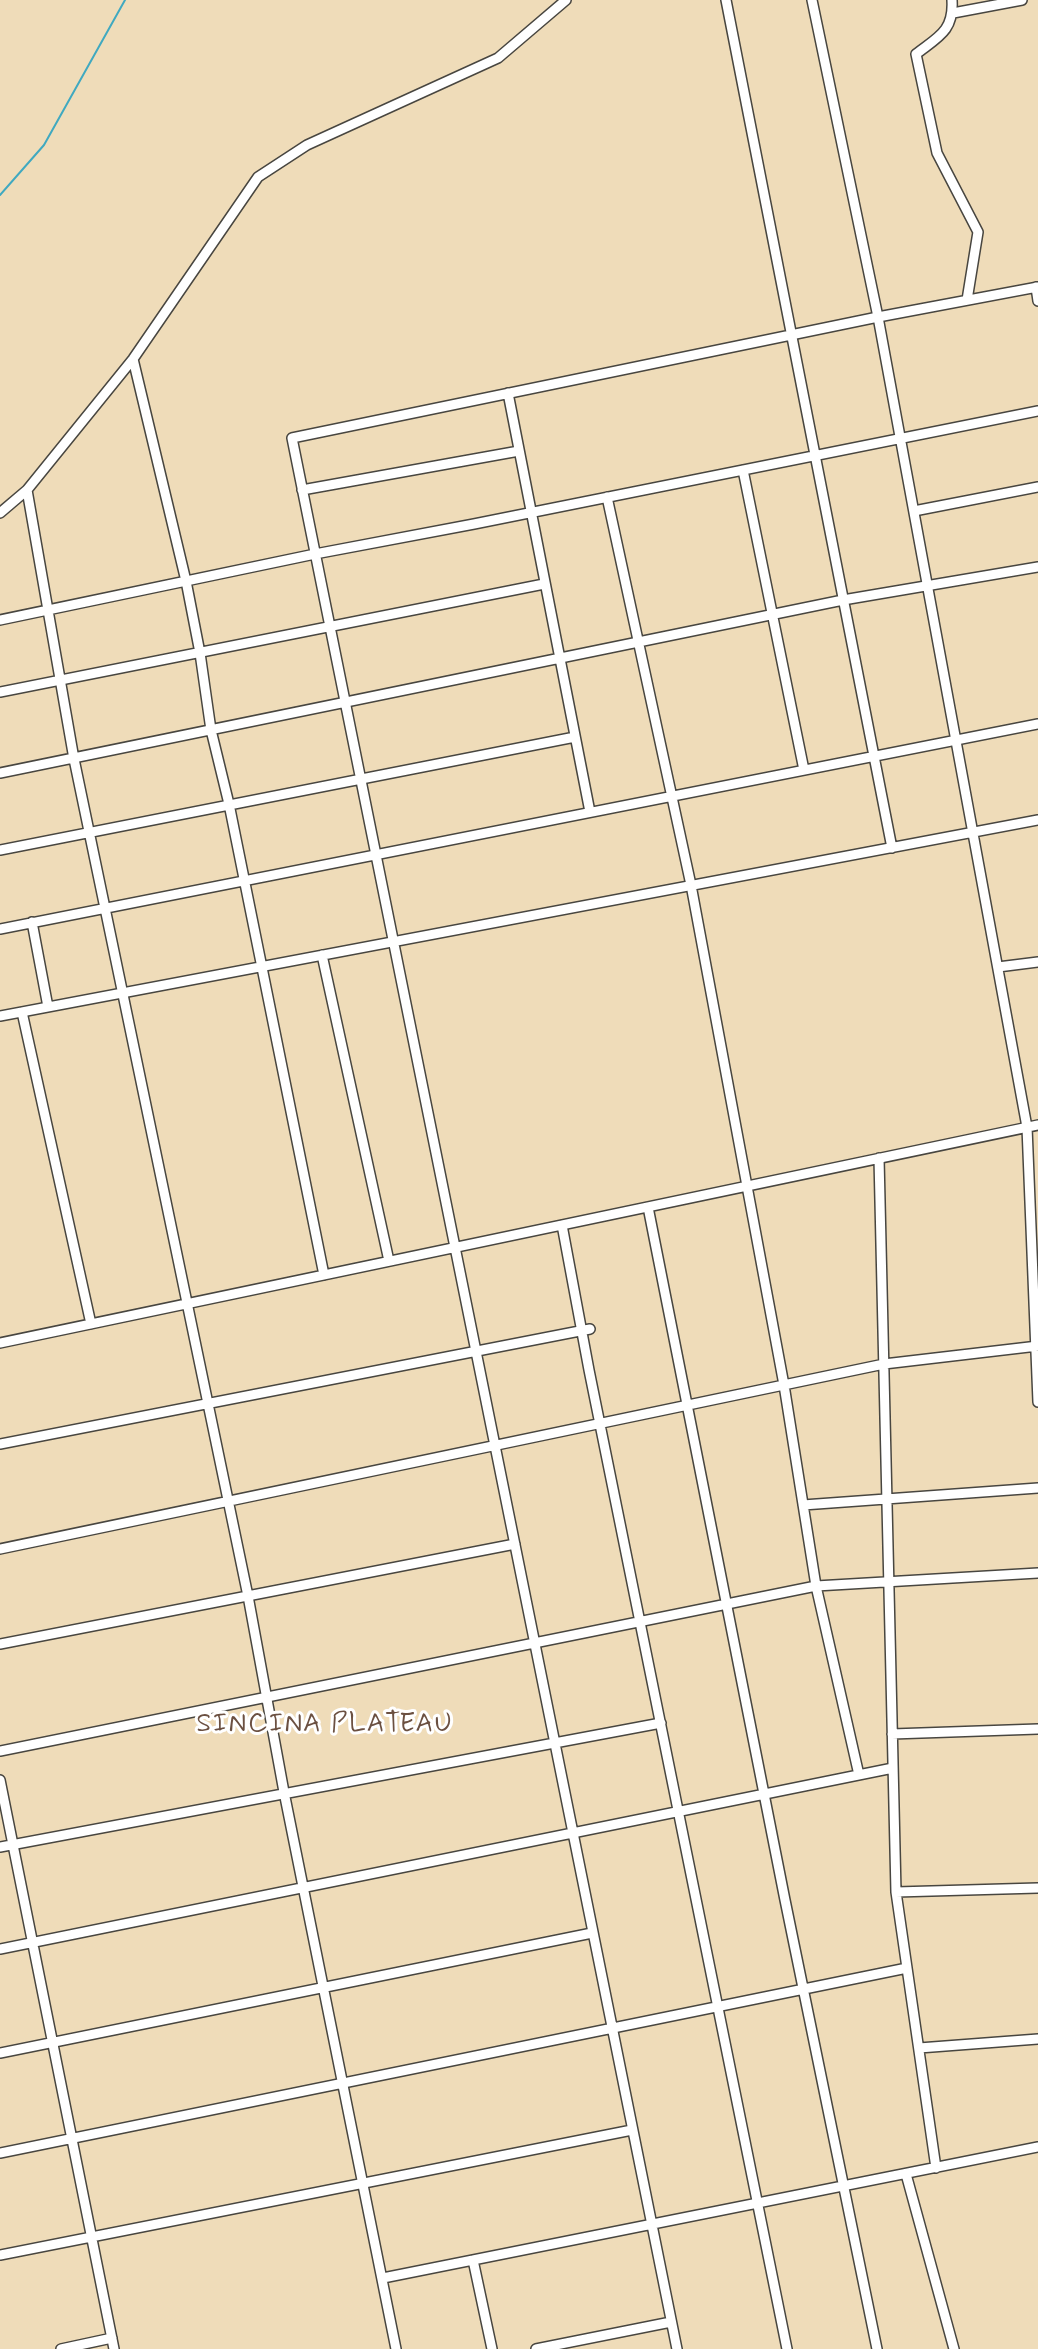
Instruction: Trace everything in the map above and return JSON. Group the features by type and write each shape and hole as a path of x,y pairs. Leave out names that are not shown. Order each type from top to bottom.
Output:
{"street":[{"path":"0,513 27,490 133,359 258,177 307,145 498,58 566,0"},
{"path":"726,0 892,848"},
{"path":"812,0 878,317 1027,1127 1035,1247 1038,1402"},
{"path":"952,0 953,13 947,30 916,54 937,153 978,232 968,300"},
{"path":"953,13 1022,0"},
{"path":"677,2349 292,438 878,317 1037,287 1038,301"},
{"path":"133,359 186,582 200,652 211,730 229,804 260,967 324,1275"},
{"path":"508,393 590,812"},
{"path":"0,620 315,554 1038,411"},
{"path":"302,490 519,451"},
{"path":"743,470 804,770"},
{"path":"914,511 1038,487"},
{"path":"27,490 74,759 248,1596 284,1792 396,2349"},
{"path":"608,497 692,885 784,1385 816,1586 859,1775"},
{"path":"0,773 843,600 1038,567"},
{"path":"0,692 544,584"},
{"path":"0,929 1038,724"},
{"path":"0,850 575,737"},
{"path":"0,1016 1038,820"},
{"path":"32,922 48,1007"},
{"path":"322,955 389,1261"},
{"path":"998,967 1038,962"},
{"path":"22,1012 91,1324"},
{"path":"0,1343 1038,1125"},
{"path":"879,1158 896,1892 936,2168"},
{"path":"648,1207 877,2349"},
{"path":"562,1225 586,1330 601,1424 787,2349"},
{"path":"0,1444 586,1330"},
{"path":"0,1549 884,1364 1037,1346"},
{"path":"803,1505 1038,1488"},
{"path":"0,1644 515,1544"},
{"path":"0,1751 816,1586 1038,1573"},
{"path":"0,1847 661,1723"},
{"path":"892,1734 1038,1729"},
{"path":"0,1949 893,1768"},
{"path":"0,1780 15,1844 32,1943 114,2349"},
{"path":"896,1892 1038,1888"},
{"path":"0,2053 592,1933"},
{"path":"0,2153 907,1968"},
{"path":"919,2048 1038,2039"},
{"path":"0,2255 633,2130"},
{"path":"383,2278 1038,2147"},
{"path":"906,2174 954,2349"},
{"path":"473,2260 492,2349"},
{"path":"536,2349 671,2322"},
{"path":"61,2349 112,2337"}],"waterway":[{"path":"0,195 44,145 125,0"}],"district":[{"name":"SINCINA PLATEAU","path":"325,1725"}]}
